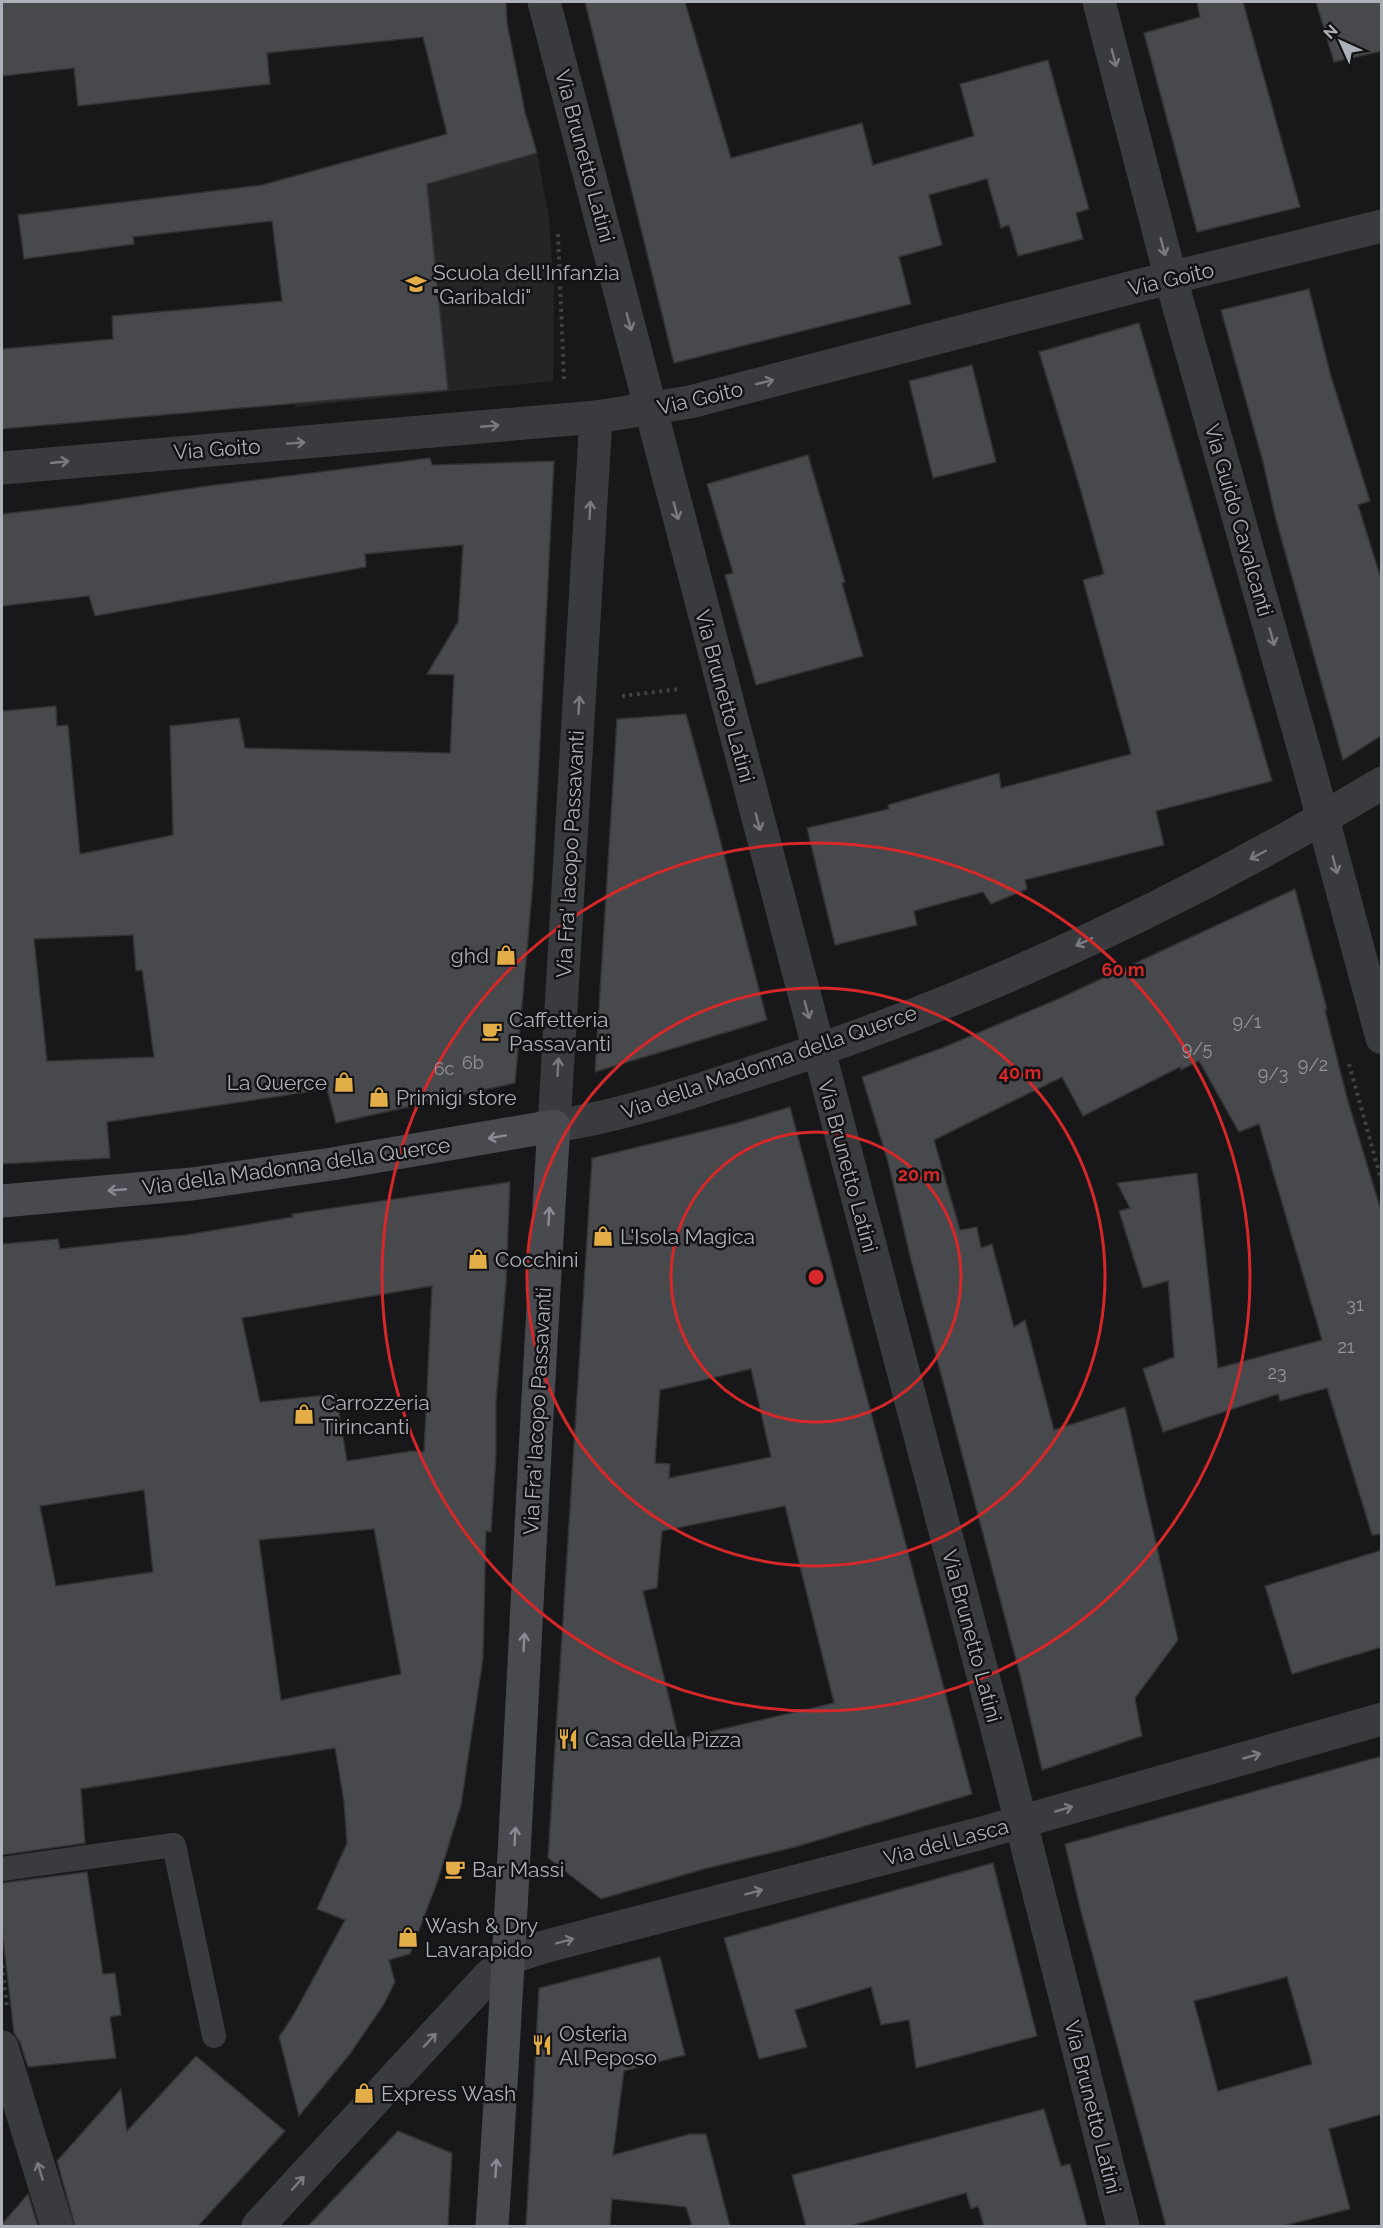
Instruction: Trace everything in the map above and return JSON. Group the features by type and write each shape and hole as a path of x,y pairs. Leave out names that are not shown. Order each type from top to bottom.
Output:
{"street":[{"name":"Via Brunetto Latini","path":"544,2 1021,1822 1123,2226"},
{"name":"Via Guido Cavalcanti","path":"1099,2 1171,279 1323,819 1382,1038"},
{"name":"Via Goito","path":"2,468 596,417 690,402 1118,291 1382,226"},
{"name":"Via Fra' Iacopo Passavanti","path":"492,2226 596,417"},
{"name":"Via della Madonna della Querce","path":"2,1201 192,1184 332,1164 593,1119 644,1106 818,1051 999,982 1186,894 1323,819 1382,783"},
{"name":"Via del Lasca","path":"509,1958 1021,1822 1382,1719"},
{"path":"258,2226 488,1977 509,1958"},
{"path":"2,2048 57,2226"}],"lane":[{"path":"2,1869 174,1845 214,2037"}],"shaded area":[{"name":"Scuola dell'Infanzia \"Garibaldi\"","path":"537,153 549,218 554,296 553,381 295,407 268,185 437,181"}],"building":[{"path":"2,2 506,2 507,23 525,112 537,153 427,184 448,390 2,429 2,349 113,339 112,316 282,301 272,221 133,237 134,244 24,259 18,215 262,185 447,134 423,37 267,53 270,84 78,106 74,68 2,76"},
{"path":"585,2 685,2 731,158 862,123 873,165 974,136 960,84 1048,60 1089,209 1076,213 1083,239 1018,256 1009,225 1001,228 987,179 929,195 942,245 899,257 911,304 674,363"},
{"path":"1197,2 1243,2 1300,207 1197,232 1144,33 1200,17"},
{"path":"1316,2 1382,2 1382,51 1334,62"},
{"path":"1309,289 1330,373 1370,501 1358,505 1382,582 1382,735 1343,760 1221,310"},
{"path":"1139,323 1272,781 1156,811 1164,845 1025,880 1027,889 991,904 983,892 914,911 917,925 835,945 807,828 889,809 888,805 999,773 1001,788 1131,754 1083,580 1104,574 1039,352"},
{"path":"972,365 996,462 933,478 909,381"},
{"path":"808,455 845,582 842,583 863,656 756,685 725,575 733,573 707,484"},
{"path":"430,458 432,465 554,461 533,883 515,1083 336,1123 327,1089 107,1122 110,1158 2,1164 2,711 56,706 57,726 68,725 80,854 173,835 170,726 239,718 245,748 450,753 454,675 427,674 458,622 463,545 365,554 366,567 95,616 89,596 2,606 2,514","holes":["133,935 136,971 142,970 154,1057 47,1061 34,939"]},
{"path":"686,714 767,1020 595,1072 617,719"},
{"path":"1295,889 1327,1009 1325,1010 1347,1098 1382,1214 1382,1534 1372,1535 1327,1388 1280,1401 1278,1394 1163,1432 1143,1369 1174,1357 1168,1281 1143,1288 1119,1211 1130,1208 1117,1183 1197,1173 1218,1368 1322,1340 1259,1124 1239,1132 1199,1061 1181,1070 1180,1067 1083,1116 1062,1077 934,1140 960,1230 977,1227 981,1248 992,1244 1014,1327 1025,1320 1054,1430 1125,1407 1178,1640 1135,1698 1142,1736 1042,1770 1020,1675 912,1264 888,1162 862,1077 942,1048 1058,999"},
{"path":"790,1107 972,1794 795,1847 704,1869 601,1899 548,1858 592,1158 733,1124","holes":["751,1369 771,1457 669,1478 670,1464 655,1463 660,1390","785,1506 834,1703 679,1739 643,1591 657,1588 662,1531"]},
{"path":"510,1182 506,1283 496,1402 496,1456 491,1532 486,1531 483,1659 461,1805 438,1880 410,1954 389,1960 395,1982 384,2004 350,2054 299,2116 279,2037 345,1920 317,1909 347,1843 344,1802 335,1748 81,1789 85,1843 2,1855 2,1244 58,1239 60,1249 185,1235 293,1217 292,1214","holes":["432,1286 424,1452 412,1451 347,1461 336,1394 260,1402 242,1318","144,1490 153,1572 56,1586 40,1506","374,1529 401,1674 281,1700 259,1540"]},
{"path":"1382,1550 1382,1647 1292,1674 1265,1586"},
{"path":"1382,1756 1382,2114 1329,2129 1350,2209 1283,2226 1166,2226 1081,1912 1065,1844","holes":["1287,1977 1312,2064 1218,2091 1194,2001"]},
{"path":"993,1863 1037,2036 916,2068 909,2020 881,2025 871,1987 795,2010 807,2047 759,2059 724,1938"},
{"path":"87,1872 103,1974 115,1973 121,2015 110,2017 116,2058 28,2067 20,2042 14,2033 2,1931 2,1883"},
{"path":"660,1957 685,2055 624,2071 613,2155 690,2134 706,2134 730,2226 692,2226 686,2207 612,2199 610,2226 526,2226 539,1988"},
{"path":"196,2056 285,2131 198,2226 75,2226 57,2161 121,2089 127,2131"},
{"path":"1044,2109 1061,2166 1070,2164 1087,2226 984,2226 978,2206 971,2209 966,2193 850,2226 806,2226 792,2175"},
{"path":"398,2131 452,2153 448,2226 308,2226"},
{"path":"28,2194 38,2226 2,2226 2,2224"}],"place":[{"name":"Scuola dell'Infanzia \"Garibaldi\"","path":"416,284"},
{"name":"ghd","path":"506,955"},
{"name":"Caffetteria Passavanti","path":"492,1031"},
{"name":"La Querce","path":"344,1082"},
{"name":"Primigi store","path":"379,1097"},
{"name":"L'Isola Magica","path":"603,1236"},
{"name":"Cocchini","path":"478,1259"},
{"name":"Carrozzeria Tirincanti","path":"304,1414"},
{"name":"Casa della Pizza","path":"568,1739"},
{"name":"Bar Massi","path":"455,1869"},
{"name":"Wash & Dry Lavarapido","path":"408,1937"},
{"name":"Osteria Al Peposo","path":"542,2045"},
{"name":"Express Wash","path":"364,2093"}]}
